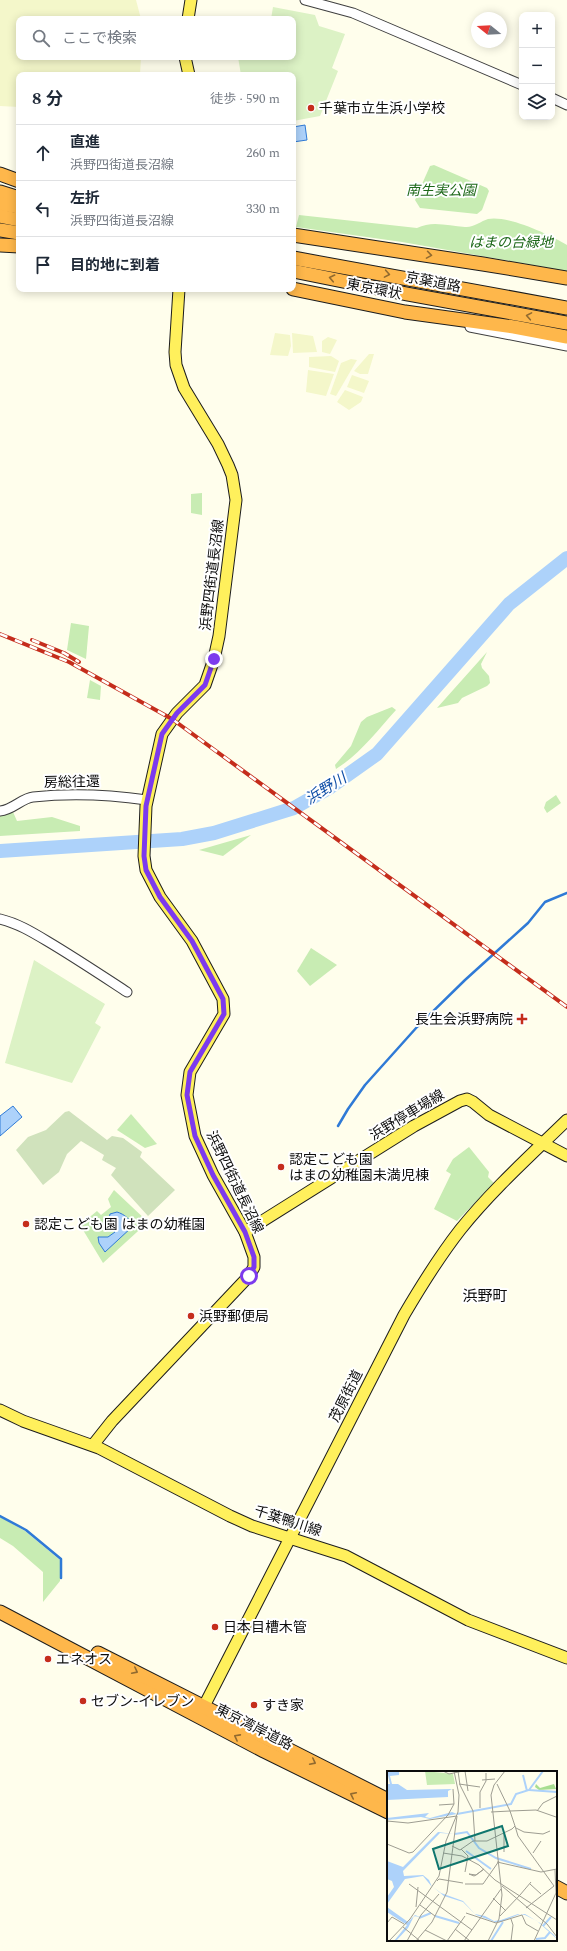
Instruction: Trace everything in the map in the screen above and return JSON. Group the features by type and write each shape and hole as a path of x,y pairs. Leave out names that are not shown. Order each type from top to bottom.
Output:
{"highway":[{"path":"0,174 16,180"},
{"path":"0,192 16,197"},
{"path":"0,204 16,207"},
{"path":"0,216 16,219"},
{"path":"0,230 16,233"},
{"path":"296,235 567,278"},
{"path":"0,245 16,246"},
{"name":"京葉道路","path":"296,259 567,308"},
{"name":"京葉道路","path":"296,272 407,294 567,323"},
{"name":"東京環状","path":"296,290 405,312 514,327 567,337"},
{"name":"東京湾岸道路","path":"0,1603 201,1712 264,1752 387,1812"},
{"name":"東京湾岸道路","path":"0,1612 201,1712 387,1800"},
{"path":"557,1888 567,1893"},
{"path":"557,1897 567,1902"}],"main road":[{"path":"188,16 191,0"},
{"path":"186,60 188,72"},
{"name":"浜野四街道長沼線","path":"93,1446 112,1421 249,1276 254,1267 254,1257 245,1232 213,1175 195,1136 187,1095 190,1072 224,1014 223,999 192,941 160,897 146,870 144,856 147,800 162,734 177,713 205,685 214,659 219,636 236,500 232,475 228,465 218,444 184,388 176,365 175,352 179,292"},
{"name":"浜野停車場線","path":"245,1232 414,1126 460,1101 467,1099 489,1115 567,1156"},
{"name":"茂原街道","path":"201,1712 404,1315 426,1278 460,1230 482,1204 567,1120"},
{"name":"千葉鴨川線","path":"0,1410 24,1421 93,1446 230,1516 290,1538 346,1556 468,1620 567,1658"}],"street":[{"path":"305,0 353,13 520,84"},
{"path":"555,99 567,105"},
{"path":"405,312 444,322 567,346"},
{"name":"房総往還","path":"0,811 7,810 31,797 114,795 147,800"},
{"path":"0,919 12,922 41,938 127,992"}],"green space":[{"path":"0,0 136,0 140,16 16,16 16,60 141,60 140,72 16,72 16,107 0,106"},
{"path":"273,7 315,15 319,26 345,34 332,68 338,71 320,116 296,120 296,72 240,72 238,60 296,60 296,16 272,16"},
{"name":"南生実公園","path":"434,165 487,188 489,191 482,210 477,214 420,208 415,200 430,166"},
{"name":"はまの台緑地","path":"299,215 417,228 429,224 468,227 488,219 506,220 540,231 567,245 567,271 402,242 296,227"},
{"path":"275,333 290,335 291,346 288,356 270,355"},
{"path":"292,333 313,336 317,352 293,353"},
{"path":"328,337 337,340 330,354 322,352 322,341"},
{"path":"369,354 374,354 368,374 360,374 354,371"},
{"path":"331,356 339,361 335,372 309,367 309,357"},
{"path":"351,359 357,360 336,396 330,394 341,363"},
{"path":"308,370 334,374 326,396 306,392"},
{"path":"352,375 369,381 364,393 347,387"},
{"path":"345,390 363,397 361,402 349,410 337,402"},
{"path":"202,493 202,515 191,513 191,494"},
{"path":"71,623 89,626 86,659 67,650"},
{"path":"487,652 481,664 482,668 489,676 490,683 487,686 462,698 458,703 437,708"},
{"path":"90,680 101,686 100,700 87,698"},
{"path":"392,707 396,710 375,734 361,749 336,769 335,765 351,746 361,722 367,717"},
{"path":"556,795 561,803 547,813 544,808 546,802"},
{"path":"13,812 17,821 52,817 80,826 80,831 0,836 0,815"},
{"path":"251,835 223,856 199,850"},
{"path":"311,948 337,965 310,986 297,971"},
{"path":"34,960 105,1004 95,1023 101,1027 72,1083 5,1063"},
{"path":"69,1111 107,1140 112,1136 123,1138 142,1152 140,1157 175,1190 148,1216 111,1175 116,1168 102,1160 104,1155 81,1141 67,1154 59,1172 43,1185 16,1150 28,1137 46,1130 65,1112"},
{"path":"131,1114 157,1144 145,1148 117,1130"},
{"path":"469,1147 489,1172 488,1177 494,1183 457,1221 434,1209 451,1174 446,1171 453,1159"},
{"path":"114,1190 148,1222 103,1263 80,1225 97,1211 101,1215 111,1207 108,1199"},
{"path":"0,1517 25,1531 60,1560 60,1581 43,1602 43,1572 13,1546 0,1538"}],"water":[{"path":"305,125 307,140 296,142 296,126"},
{"path":"13,1106 22,1117 0,1136 0,1116"},
{"path":"117,1212 122,1214 131,1222 132,1227 105,1252 99,1243 98,1237 108,1237 115,1232 108,1223 110,1214"}],"waterway":[{"name":"浜野川","path":"0,851 182,839 214,833 294,808 329,788 377,754 509,604 567,558"},
{"path":"338,1126 365,1085 417,1027 465,980 528,923 545,902 567,893"},
{"path":"0,1516 26,1530 61,1559 61,1578"}],"railway":[{"path":"0,634 69,662 172,719 567,1007"},
{"path":"32,640 64,653 79,662"}],"place":[{"name":"千葉市立生浜小学校","path":"311,108"},
{"name":"長生会浜野病院","path":"522,1019"},
{"name":"認定こども園 はまの幼稚園未満児棟","path":"281,1167"},
{"name":"認定こども園 はまの幼稚園","path":"26,1224"},
{"name":"浜野郵便局","path":"191,1316"},
{"name":"日本目槽木管","path":"215,1627"},
{"name":"エネオス","path":"48,1659"},
{"name":"セブン-イレブン","path":"83,1701"},
{"name":"すき家","path":"254,1705"}],"district":[{"name":"浜野町","path":"485,1296"}],"route":[{"path":"214,659 205,685 177,713 162,734 146,806 144,856 146,870 160,897 192,941 223,999 224,1014 193,1065 186,1086 195,1136 213,1175 245,1232 254,1257 254,1267 249,1276"}]}
